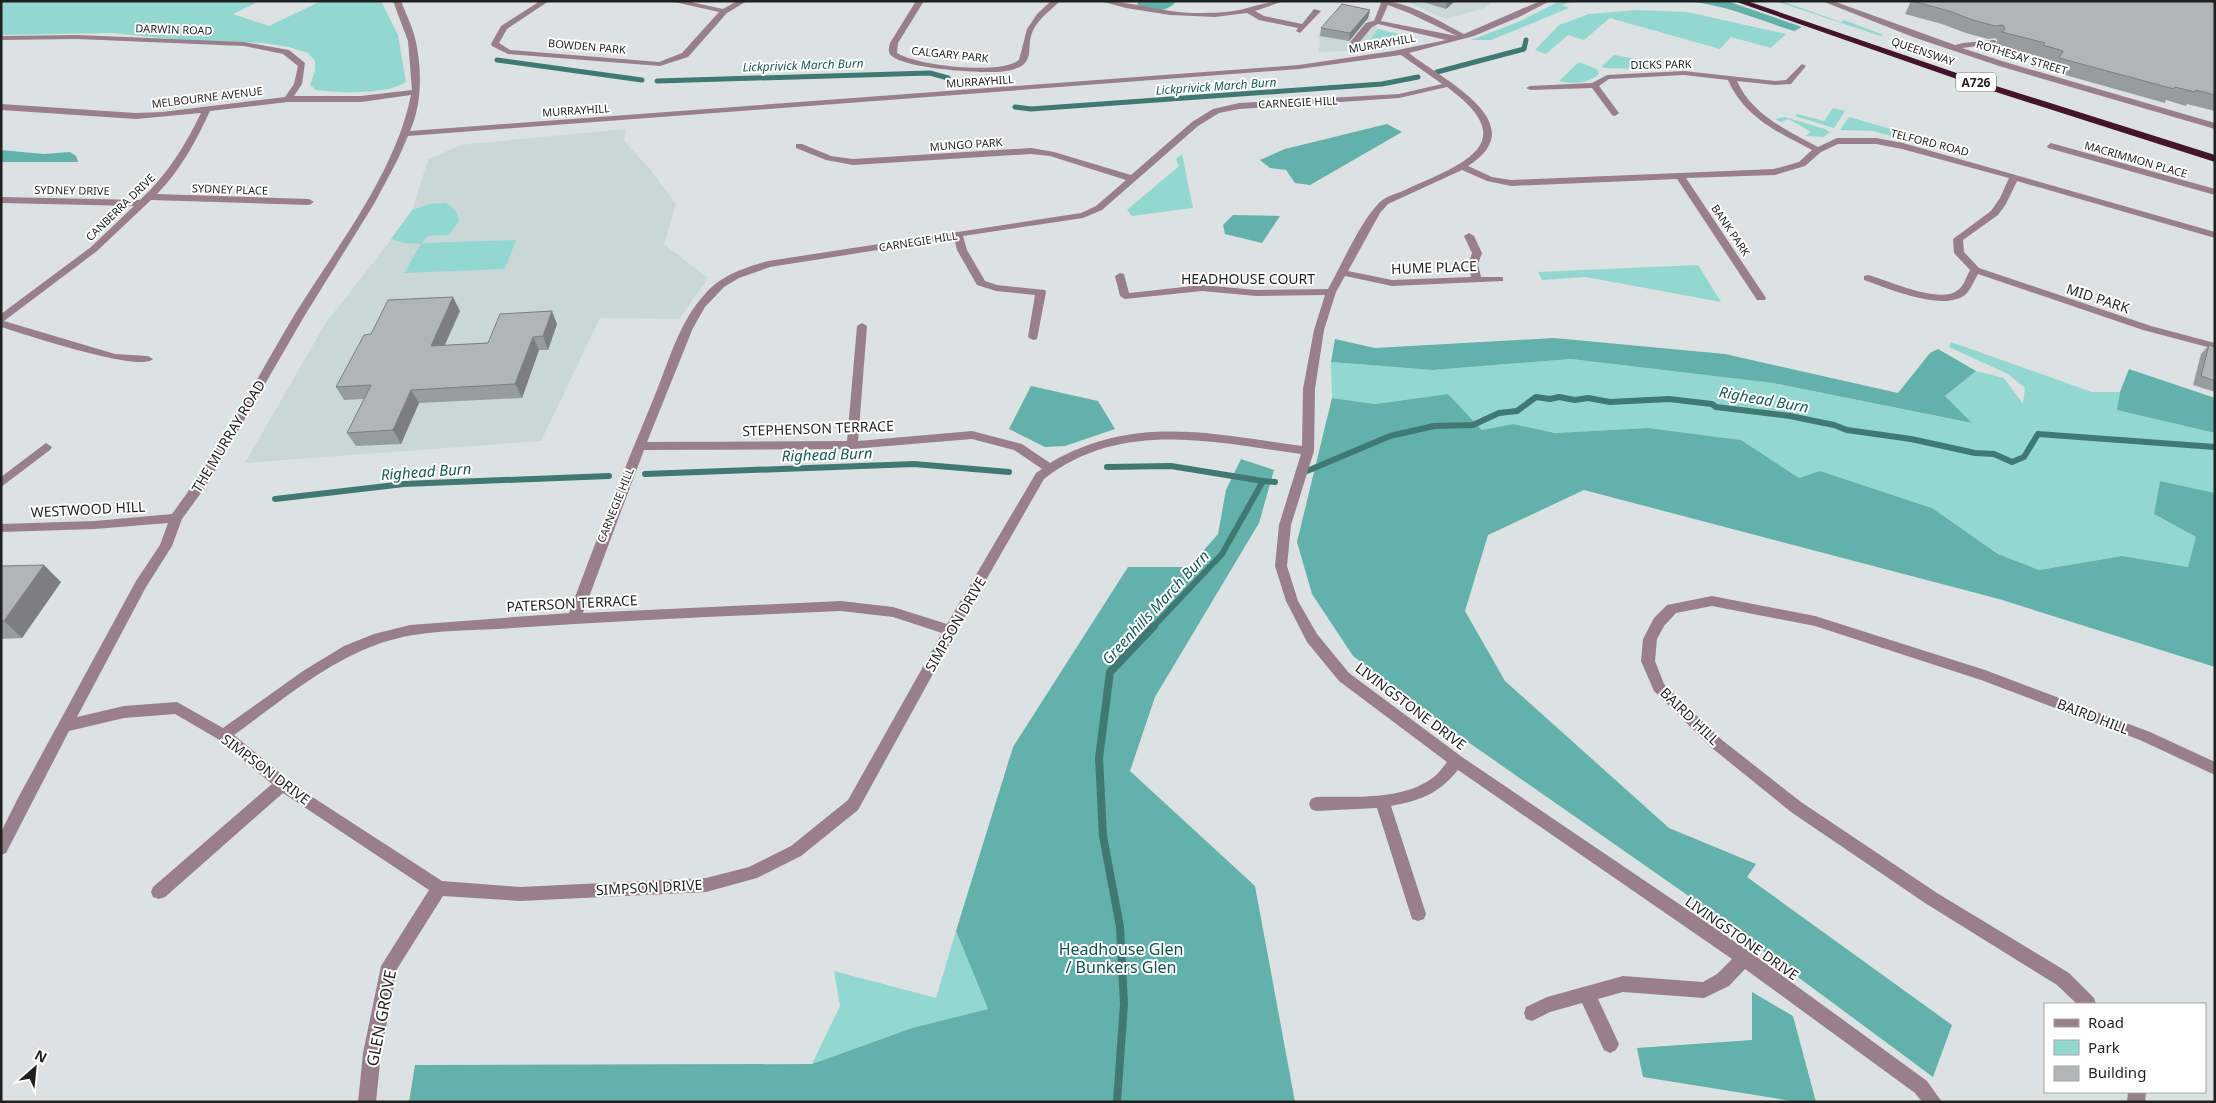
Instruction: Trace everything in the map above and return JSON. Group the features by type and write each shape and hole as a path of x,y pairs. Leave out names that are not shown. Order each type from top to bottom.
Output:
{"highway":[{"name":"QUEENSWAY","path":"1738,1 1974,82 2215,159"},
{"name":"QUEENSWAY","path":"1765,1 1992,77 2215,148"}],"street":[{"name":"THE MURRAY ROAD","path":"1,848 141,584 166,546 176,518 202,483 300,316 369,204 406,134 413,112 416,92 412,41 397,1"},
{"name":"BOWDEN PARK","path":"545,1 504,28 495,44 508,52 660,64 685,55 724,11"},
{"path":"674,1 724,11 743,1"},
{"name":"CALGARY PARK","path":"920,1 894,43 892,50 894,55 915,63 994,70 1020,64 1026,55 1026,42 1031,29 1045,9 1056,1"},
{"path":"1104,1 1162,13 1190,15 1226,14 1274,2"},
{"path":"1377,22 1385,1 1412,11 1463,36"},
{"name":"MURRAYHILL","path":"406,134 1268,70 1345,61 1423,48 1494,25 1546,1"},
{"name":"ROTHESAY STREET","path":"1826,1 1954,49 2215,126"},
{"path":"1246,10 1262,18 1301,29 1317,11"},
{"path":"1352,47 1369,25 1377,22 1453,39"},
{"name":"DARWIN ROAD","path":"1,38 78,36 190,40 244,44 286,52 302,65 298,84 288,99"},
{"path":"1954,49 1963,45 1992,42"},
{"name":"LIVINGSTONE DRIVE","path":"1402,51 1416,64 1476,107 1486,120 1487,143 1479,153 1461,166 1385,202 1376,212 1331,292 1319,330 1309,389 1308,451 1285,524 1281,566 1292,601 1312,638 1344,677 1457,761 1744,958 1921,1087 1933,1102"},
{"name":"DICKS PARK","path":"1530,88 1594,85 1607,77 1684,73 1788,82 1802,66"},
{"path":"1731,78 1735,90 1760,117 1818,150"},
{"name":"CARNEGIE HILL","path":"574,618 606,528 686,334 708,296 723,283 744,272 768,264 1083,215 1099,208 1195,124 1216,111 1239,106 1399,96 1447,85"},
{"path":"1594,85 1615,113"},
{"name":"MELBOURNE AVENUE","path":"1,107 136,116 288,99 361,98 416,92"},
{"name":"CANBERRA DRIVE","path":"1,319 94,250 120,227 163,183 191,143 207,109"},
{"name":"TELFORD ROAD","path":"1461,166 1490,179 1511,182 1775,172 1802,164 1818,150 1837,141 1876,141 1903,146 2215,235"},
{"name":"MUNGO PARK","path":"800,146 829,158 853,162 1031,150 1051,154 1133,179"},
{"name":"MACRIMMON PLACE","path":"2051,146 2215,192"},
{"name":"BANK PARK","path":"1680,176 1761,298"},
{"path":"1868,278 1917,294 1948,299 1961,294 1975,270 1959,253 1958,239 1967,230 1991,217 2002,203 2014,177"},
{"name":"SYDNEY DRIVE","path":"1,200 146,200"},
{"name":"SYDNEY PLACE","path":"146,200 309,202"},
{"path":"958,234 962,250 981,283 996,288 1041,292 1033,337"},
{"path":"1469,236 1477,253 1473,264 1478,279"},
{"name":"MID PARK","path":"1975,270 2147,328 2215,346"},
{"name":"HUME PLACE","path":"1341,272 1392,284 1499,279"},
{"name":"HEADHOUSE COURT","path":"1120,276 1125,296 1202,288 1256,293 1331,292"},
{"path":"1,324 115,357 148,359"},
{"path":"852,445 862,326"},
{"name":"STEPHENSON TERRACE","path":"639,446 852,445 972,435 1018,447 1049,468"},
{"name":"SIMPSON DRIVE","path":"64,726 124,712 177,708 223,735 283,784 438,888 520,894 706,885 752,873 796,851 853,805 950,630 1040,476 1049,468 1085,450 1125,438 1141,436 1167,435 1225,440 1308,451"},
{"path":"1,482 46,447"},
{"name":"WESTWOOD HILL","path":"1,528 96,525 176,518"},
{"name":"BAIRD HILL","path":"2087,1003 2063,979 1931,898 1796,807 1717,744 1659,687 1648,660 1650,639 1659,622 1672,609 1712,601 1815,621 1985,676 2145,736 2215,769"},
{"name":"PATERSON TERRACE","path":"223,735 308,675 349,650 380,638 410,630 574,618 841,606 892,612 950,630"},
{"path":"1316,804 1382,800 1411,794 1437,783 1457,761"},
{"path":"159,892 283,784"},
{"path":"1382,800 1418,914"},
{"name":"GLEN GROVE","path":"367,1102 372,1053 389,966 438,888"},
{"path":"1532,1013 1547,1005 1623,984 1704,990 1723,980 1744,958"},
{"path":"1586,993 1610,1044"}],"shaded area":[{"path":"1405,1 1494,1 1484,8 1446,19"},
{"path":"1341,7 1372,19 1378,29 1365,47 1348,51 1319,52 1320,40 1317,36"},
{"path":"626,129 624,141 650,169 676,204 664,244 708,278 679,319 600,318 541,441 245,463 325,324 411,214 428,160 460,145"}],"green space":[{"path":"1,1 249,1 256,3 233,14 269,26 321,1 381,1 398,35 406,82 375,91 338,92 316,90 310,85 315,71 315,61 308,53 289,47 263,43 182,40 112,33 1,35"},
{"path":"1139,1 1176,1 1173,5 1163,10 1152,10 1141,7 1137,4"},
{"path":"1560,1 1574,1 1562,5 1569,8 1491,40 1471,40 1518,22"},
{"path":"1684,1 1727,1 1802,27 1794,31 1726,8"},
{"path":"1775,1 1781,1 1841,22 1844,20 1881,34 1884,37"},
{"path":"1637,10 1687,12 1786,34 1771,48 1731,37 1720,49 1610,18 1584,40 1568,35 1546,54 1535,50 1559,25 1589,14"},
{"path":"1378,29 1411,37 1396,42 1365,47"},
{"path":"1614,55 1637,59 1639,69 1604,68 1602,66"},
{"path":"1579,62 1597,69 1599,74 1580,82 1569,83 1559,81"},
{"path":"1833,108 1845,111 1834,128 1795,116 1797,114 1824,121"},
{"path":"1785,117 1830,132 1824,137 1805,136 1811,132 1789,119 1780,122 1776,119"},
{"path":"1849,117 1905,133 1902,139 1873,131 1840,130"},
{"path":"1387,124 1402,132 1310,185 1295,183 1286,170 1270,168 1260,160 1285,149"},
{"path":"1,150 44,154 70,152 76,156 78,162 1,162"},
{"path":"1182,154 1193,208 1132,216 1127,210 1179,166 1176,159"},
{"path":"446,203 456,211 459,222 448,235 428,236 422,243 516,240 505,269 404,273 421,244 405,243 391,239 412,210 429,204"},
{"path":"1233,215 1280,216 1262,243 1225,234 1223,225"},
{"path":"1698,265 1721,302 1586,277 1542,280 1538,272"},
{"path":"1554,338 1725,354 1898,393 1930,353 1938,349 1976,371 1945,396 1972,423 1773,383 1571,359 1433,370 1331,362 1335,339 1375,348"},
{"path":"1951,342 2092,392 2120,392 2118,410 2215,433 2215,493 2160,481 2154,514 2196,537 2189,567 2122,556 2039,570 1998,554 1932,508 1820,471 1799,478 1741,440 1648,428 1555,433 1513,424 1482,430 1448,394 1375,404 1332,398 1331,362 1433,370 1571,359 1773,383 1971,423 1945,396 1976,371 2004,378 2023,404 2025,388 2008,374 1949,347"},
{"path":"2129,369 2215,398 2215,433 2117,410 2120,392"},
{"path":"1031,386 1098,401 1115,429 1065,446 1045,447 1009,429"},
{"path":"1448,394 1482,430 1513,424 1555,433 1648,428 1741,440 1799,478 1820,471 1932,508 1998,554 2039,570 2122,556 2188,567 2196,537 2154,514 2160,481 2215,493 2215,667 1999,599 1584,490 1488,535 1465,611 1505,681 1669,828 1756,864 1747,877 1952,1025 1933,1077 1683,892 1458,735 1353,656 1312,594 1297,542 1332,398 1375,404"},
{"name":"Headhouse Glen / Bunkers Glen","path":"1241,459 1274,470 1259,523 1155,697 1130,771 1255,886 1295,1102 409,1102 415,1065 812,1064 912,1028 988,1009 956,931 1013,747 1128,567 1189,567 1218,534 1226,490"},
{"path":"956,931 988,1009 912,1028 812,1064 840,1006 834,971 936,998"},
{"path":"1752,992 1793,1016 1816,1102 1798,1102 1643,1077 1637,1048 1752,1040"}],"building":[{"path":"1913,1 2209,1 2215,3 2215,95 2196,90 2195,92 2175,87 2174,89 2059,58 2063,51 2043,45 2045,43 2002,32 2005,29 2003,25 1995,26"},
{"path":"1342,4 1370,10 1350,33 1321,28"},
{"path":"453,297 431,346 488,343 500,314 552,311 543,336 533,337 515,384 411,390 393,430 347,433 371,385 336,387 364,335 371,334 388,300"},
{"path":"2209,345 2215,347 2215,381 2201,376"},
{"path":"44,565 4,621 1,621 1,566"}],"waterway":[{"name":"Lickprivick March Burn","path":"1437,72 1524,49 1526,40"},
{"name":"Lickprivick March Burn","path":"497,60 642,80"},
{"name":"Lickprivick March Burn","path":"657,81 930,73 948,78"},
{"name":"Lickprivick March Burn","path":"1015,107 1031,109 1382,84 1418,77"},
{"name":"Righead Burn","path":"1307,471 1390,436 1434,426 1473,425 1499,413 1517,411 1536,397 1550,399 1559,397 1575,400 1588,398 1610,402 1669,399 1712,404 1716,407 1790,416 1834,425 1847,430 1911,439 1975,453 1994,454 2012,462 2024,457 2038,434 2215,447"},
{"name":"Righead Burn","path":"645,474 914,464 1009,472"},
{"name":"Righead Burn","path":"1107,467 1171,466 1263,481"},
{"name":"Righead Burn","path":"275,499 404,484 609,476"},
{"name":"Greenhills March Burn","path":"1153,627 1222,554 1263,481"},
{"name":"Greenhills March Burn","path":"1263,481 1275,482"},
{"name":"Greenhills March Burn","path":"1117,1102 1124,1004 1120,927 1103,836 1099,758 1110,672 1154,626"}]}
